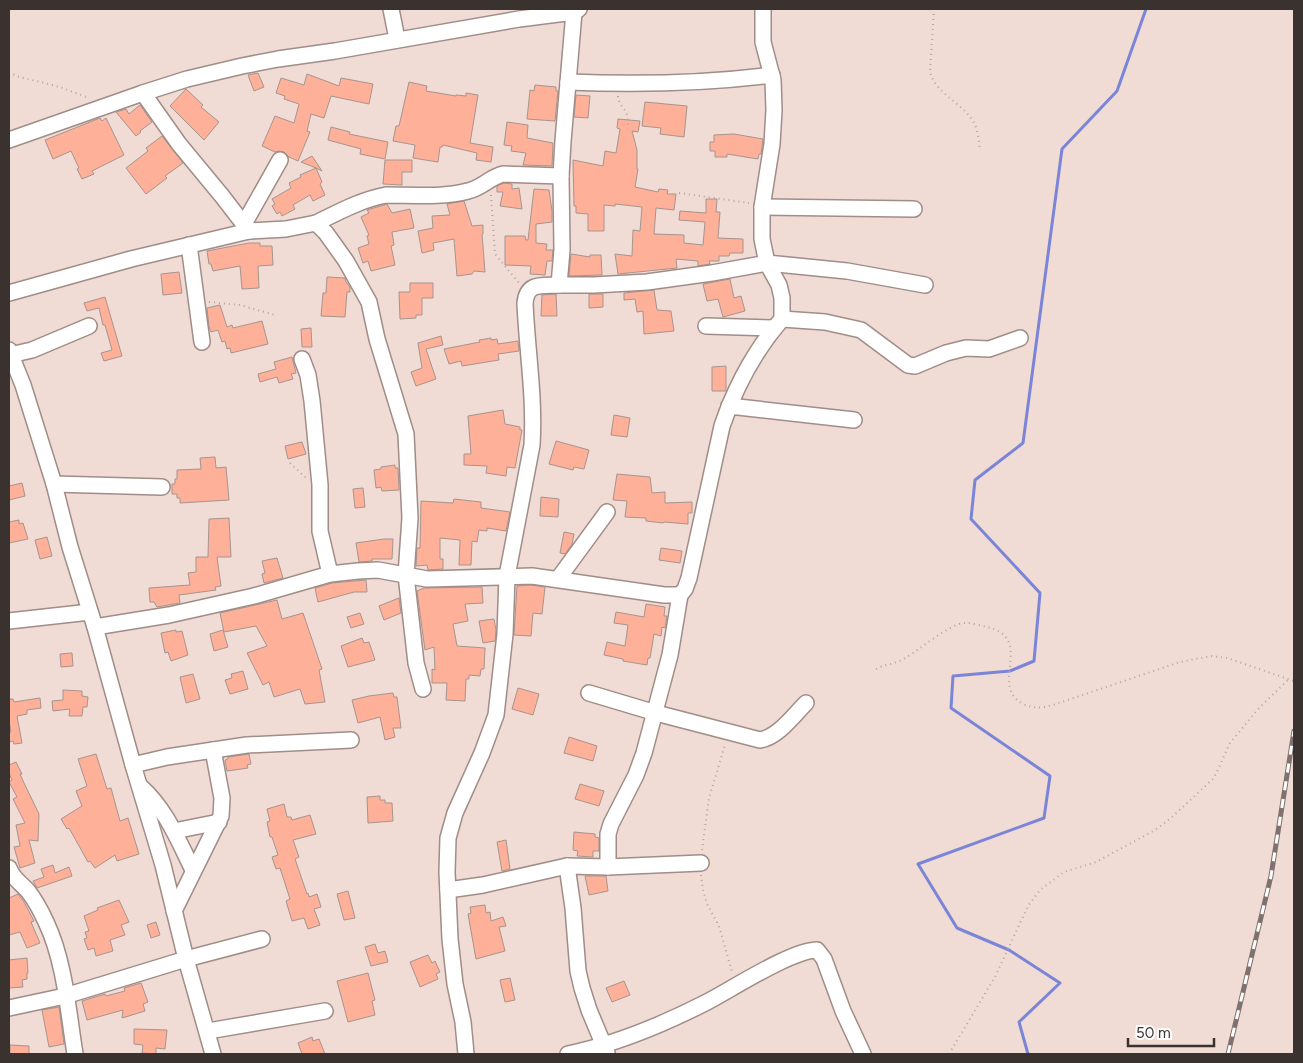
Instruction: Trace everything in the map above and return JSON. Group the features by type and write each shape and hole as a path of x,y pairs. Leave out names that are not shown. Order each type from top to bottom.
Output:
{"street":[{"path":"391,9 397,39"},
{"path":"608,867 608,834 611,824 636,774 656,713 670,655 680,595 685,589 689,578 722,426 729,406 746,372 778,323 783,306 779,286 767,263 762,240 763,206 773,127 774,92 772,75 764,51 762,9"},
{"path":"9,140 187,79 242,66 278,58 335,51 518,14 576,10 561,176 562,234 558,285"},
{"path":"568,82 618,84 704,83 772,75"},
{"path":"143,93 179,144 247,228"},
{"path":"247,228 280,160"},
{"path":"9,293 247,228 286,229 316,223 347,207 376,197 467,192 477,189 491,178 503,174 561,176"},
{"path":"763,206 914,209"},
{"path":"316,223 326,233 346,261 369,302 383,357 402,417 408,448 410,518 406,575 416,663 423,689"},
{"path":"189,245 202,342"},
{"path":"466,1054 463,1022 452,964 447,852 450,825 482,753 496,715 505,634 507,576 532,445 533,416 525,309 526,294 530,289 541,286 647,282 767,263 847,272 925,285"},
{"path":"706,326 825,322 861,330 908,365 915,366 946,353 966,348 988,348 1020,338"},
{"path":"89,326 32,350 9,353 23,385 54,484 70,547 95,627 138,785 163,865 186,959 214,1054"},
{"path":"302,359 308,376 312,401 320,485 320,531 330,574"},
{"path":"729,406 854,420"},
{"path":"54,484 162,487"},
{"path":"558,579 607,512"},
{"path":"95,627 169,615 269,592 330,574 378,570 427,579 532,576 664,595 680,595"},
{"path":"9,621 90,612"},
{"path":"589,693 656,713 760,740 774,735 806,703"},
{"path":"133,765 167,757 257,744 350,740"},
{"path":"174,911 219,822 222,798 213,750"},
{"path":"138,785 154,800 194,870"},
{"path":"174,832 219,822"},
{"path":"448,890 483,885 566,866 608,867 701,863"},
{"path":"566,866 573,908 578,971 589,1010 606,1050"},
{"path":"9,868 11,875 27,890 34,900 46,922 56,951 75,1054"},
{"path":"9,1008 65,996 186,959 262,939"},
{"path":"568,1054 606,1050 676,1017 791,957 805,951 817,950 824,959 843,1011 863,1054"},
{"path":"208,1031 325,1011"}],"path":[{"path":"934,9 930,72 932,79 973,120 980,151"},
{"path":"9,72 16,76 60,87 110,104"},
{"path":"618,84 618,99 627,112 628,125"},
{"path":"491,178 490,200 495,254 526,294"},
{"path":"679,193 763,206"},
{"path":"196,302 240,305 275,315"},
{"path":"876,669 905,658 933,639 958,625 967,623 992,629 1006,636 1012,656 1008,680 1011,693 1018,701 1030,707 1040,708 1053,705 1165,667 1211,656 1227,658 1294,681"},
{"path":"949,1054 991,986 1028,906 1040,890 1064,872 1101,859 1156,830 1172,818 1214,778 1230,743 1258,708 1288,680"}],"building":[{"path":"258,73 264,87 254,91 248,75"},
{"path":"307,74 339,86 341,78 373,84 369,104 331,96 324,118 311,114 307,131 310,132 298,161 289,157 284,152 275,152 262,146 275,116 294,123 299,104 284,99 285,96 276,93 281,78 304,85"},
{"path":"409,82 427,86 426,91 456,96 466,96 466,93 478,95 470,143 493,147 491,162 476,160 477,153 443,145 440,147 438,162 413,158 415,145 393,141 396,126 399,126"},
{"path":"535,85 556,87 556,91 558,91 555,121 527,119 530,90 534,91"},
{"path":"186,89 203,105 201,107 219,122 204,140 170,106"},
{"path":"576,95 590,96 588,118 574,117"},
{"path":"645,102 687,106 684,137 660,134 661,128 642,126"},
{"path":"140,105 152,122 136,136 116,112 126,109 129,114"},
{"path":"100,118 102,121 106,118 124,155 92,171 94,174 82,179 71,151 53,159 45,140"},
{"path":"618,119 640,121 638,132 632,131 637,150 638,169 635,187 658,192 659,189 668,190 667,194 676,194 674,210 656,208 654,234 684,235 684,243 703,245 705,222 679,220 680,211 706,213 706,199 717,199 716,212 720,212 718,238 743,239 743,253 730,253 729,256 719,256 719,261 709,261 710,264 698,266 698,261 676,259 677,268 618,274 615,254 632,256 633,230 640,231 642,207 615,204 615,206 604,205 604,231 588,231 588,214 576,213 576,206 574,206 573,160 603,166 605,151 616,153 620,129 617,128"},
{"path":"507,122 528,125 527,138 553,143 552,166 523,165 526,153 511,151 512,146 504,145"},
{"path":"331,127 350,132 349,134 388,142 385,159 360,154 361,149 328,140"},
{"path":"734,134 763,139 761,154 759,154 758,159 727,154 727,157 715,157 715,151 710,151 710,142 714,142 714,135"},
{"path":"162,136 183,163 165,176 167,178 146,194 126,168 148,151 146,148"},
{"path":"312,156 322,171 301,162"},
{"path":"385,160 412,160 412,172 402,172 402,185 383,184"},
{"path":"316,168 325,195 313,201 310,195 293,205 295,209 282,216 280,212 277,214 272,206 275,204 272,199 291,188 289,183 301,177 300,175"},
{"path":"504,183 512,184 512,189 519,188 522,209 500,206 503,192 497,192 497,186"},
{"path":"534,189 549,190 552,211 552,222 536,224 536,243 547,244 546,250 553,250 552,261 547,261 545,275 530,274 531,266 505,265 505,236 525,236 526,240 528,240"},
{"path":"464,201 472,226 483,225 485,272 474,271 472,274 457,276 454,239 433,243 434,250 422,253 418,231 433,228 432,216 450,215 447,204"},
{"path":"387,204 392,213 410,209 414,228 392,232 394,245 391,246 395,265 371,271 368,261 363,263 358,248 369,244 367,236 369,235 361,217 369,213 367,210"},
{"path":"249,243 260,243 260,246 272,246 273,265 258,266 259,288 242,289 240,266 213,271 211,264 209,264 207,251"},
{"path":"571,254 590,257 590,255 601,255 602,275 569,276"},
{"path":"179,272 182,293 163,295 161,274"},
{"path":"327,277 345,278 350,287 350,292 347,292 345,317 321,316 323,293 326,293"},
{"path":"730,279 734,298 741,296 745,311 723,317 718,299 707,301 703,284"},
{"path":"410,283 433,283 433,298 422,298 422,315 416,315 416,318 400,319 399,292 410,292"},
{"path":"654,290 657,310 671,311 674,331 644,334 643,311 637,312 635,299 624,300 624,293"},
{"path":"556,294 557,316 541,316 542,295"},
{"path":"589,294 603,294 603,307 589,308"},
{"path":"105,297 122,356 104,361 101,353 112,350 105,325 103,325 99,308 87,311 84,303"},
{"path":"220,305 227,327 232,325 233,328 262,321 268,344 231,353 230,348 227,349 225,341 222,342 218,330 211,332 209,327 207,308"},
{"path":"311,328 312,347 302,347 301,329"},
{"path":"441,336 443,345 426,349 436,379 416,386 411,372 422,368 418,343"},
{"path":"491,338 491,340 497,339 498,344 518,341 519,351 498,354 499,360 462,366 461,361 449,364 444,349"},
{"path":"292,357 296,373 291,374 293,379 279,383 277,377 260,382 258,374 276,369 274,362"},
{"path":"726,366 726,391 712,391 712,367"},
{"path":"503,410 505,424 520,427 520,430 522,430 515,468 507,467 506,476 486,473 487,466 464,465 464,454 471,454 468,416"},
{"path":"614,415 630,418 627,437 611,435"},
{"path":"556,441 589,450 584,469 574,467 573,470 549,464"},
{"path":"302,442 306,454 288,459 285,446"},
{"path":"215,457 216,468 226,467 229,500 180,503 180,498 177,498 177,494 172,494 172,484 175,484 175,479 177,479 177,470 201,469 200,458"},
{"path":"395,465 395,468 398,468 399,490 382,491 381,487 376,488 374,470"},
{"path":"617,474 650,477 652,493 665,492 665,503 692,502 692,513 688,513 688,524 663,523 646,521 646,518 625,517 627,501 613,500"},
{"path":"22,483 25,496 9,500 9,486"},
{"path":"363,488 365,507 355,508 353,489"},
{"path":"541,497 559,499 558,517 540,516"},
{"path":"454,499 481,502 481,508 510,512 506,531 487,528 487,531 479,530 477,542 472,541 471,565 459,565 460,540 440,538 440,559 443,559 443,569 428,570 427,565 416,566 417,548 420,548 421,501 453,503"},
{"path":"229,518 231,557 217,557 221,586 215,587 216,590 179,595 180,603 157,607 154,602 150,602 149,588 190,585 188,573 196,572 196,557 208,557 209,519"},
{"path":"19,520 19,524 23,523 28,539 9,543 9,522"},
{"path":"564,532 574,534 572,544 565,554 560,553"},
{"path":"47,537 52,556 40,559 35,540"},
{"path":"393,539 392,559 372,559 372,561 359,562 356,543"},
{"path":"661,548 682,551 680,563 659,560"},
{"path":"277,558 283,578 264,583 262,574 265,573 262,561"},
{"path":"366,580 367,592 354,592 318,602 315,588 332,583"},
{"path":"517,586 545,587 542,614 533,613 531,636 514,635"},
{"path":"482,587 483,603 465,604 468,621 453,624 457,646 485,648 484,669 481,669 480,676 469,675 469,679 466,679 465,701 446,700 447,683 432,683 432,669 435,670 434,647 425,650 417,591 424,588"},
{"path":"399,598 401,613 384,620 379,606"},
{"path":"277,600 282,619 303,613 322,669 319,670 325,702 305,704 300,689 274,697 269,682 263,685 247,653 267,646 256,626 224,632 220,613"},
{"path":"646,604 665,607 664,616 667,616 665,628 662,627 661,636 654,634 647,665 623,661 623,659 604,655 607,642 625,646 628,625 614,623 616,612 644,617"},
{"path":"360,613 364,624 351,628 347,617"},
{"path":"494,619 495,641 483,643 479,621"},
{"path":"176,630 176,632 182,631 188,655 171,661 168,652 165,653 161,633"},
{"path":"223,630 228,647 214,651 210,634"},
{"path":"362,638 364,643 369,642 375,660 348,667 341,646"},
{"path":"72,653 73,666 61,667 60,654"},
{"path":"243,671 248,689 230,694 225,680 232,678 231,674"},
{"path":"193,674 200,699 186,703 180,677"},
{"path":"518,688 539,694 533,715 512,709"},
{"path":"63,690 82,691 82,696 88,697 87,707 83,707 82,716 69,716 70,709 53,711 52,701 63,700"},
{"path":"393,693 394,697 397,697 401,728 393,728 395,737 385,740 380,717 358,723 352,700"},
{"path":"40,698 41,708 27,710 27,714 17,716 22,743 14,744 13,741 9,742 9,733 11,732 9,699 13,699 14,702"},
{"path":"569,737 597,746 593,761 564,753"},
{"path":"96,754 107,789 111,788 120,821 128,818 139,854 117,861 115,855 95,868 90,861 88,862 69,828 67,829 61,819 82,806 76,791 87,786 78,759"},
{"path":"249,754 251,764 247,765 248,768 227,771 225,760 228,757"},
{"path":"16,762 39,814 38,841 29,840 35,863 20,868 14,847 20,846 16,825 25,823 13,799 17,797 9,782 12,780 9,773 9,765"},
{"path":"580,784 604,791 599,806 575,799"},
{"path":"380,796 380,800 385,800 385,803 392,803 393,821 368,823 367,797"},
{"path":"284,804 287,817 291,817 292,820 310,815 316,834 293,840 299,857 295,859 307,894 309,897 317,894 321,907 314,909 320,925 308,929 304,918 292,921 286,901 290,899 280,868 276,869 272,857 278,855 272,837 270,837 267,822 270,821 267,809"},
{"path":"574,832 595,834 595,837 599,838 599,851 593,851 593,857 577,856 578,851 573,850"},
{"path":"506,840 510,869 502,871 497,842"},
{"path":"53,865 55,873 69,867 72,876 37,888 33,881 44,877 41,869"},
{"path":"585,876 606,876 608,891 589,895"},
{"path":"348,891 355,918 344,920 337,894"},
{"path":"18,894 34,921 31,922 40,943 27,948 20,932 9,935 9,898"},
{"path":"119,900 129,922 121,925 125,935 110,940 113,951 96,956 94,948 88,950 84,939 87,938 85,932 89,931 84,916 98,910 97,908"},
{"path":"485,905 486,913 490,912 491,921 503,917 506,926 499,927 505,951 476,959 468,914 471,913 470,907"},
{"path":"156,922 160,935 151,938 147,925"},
{"path":"375,944 378,953 385,951 388,962 371,966 365,947"},
{"path":"428,955 432,963 435,961 440,972 436,974 438,979 420,987 410,962"},
{"path":"27,958 28,973 27,979 22,980 23,987 9,988 9,960"},
{"path":"368,973 375,1000 372,1001 375,1015 348,1022 337,981"},
{"path":"510,978 515,1000 505,1002 500,980"},
{"path":"624,981 630,995 612,1002 606,988"},
{"path":"141,983 148,1002 143,1004 145,1011 122,1018 123,1010 87,1020 82,1001 105,994 106,996 125,991 124,988"},
{"path":"59,1007 64,1044 49,1047 42,1010"},
{"path":"134,1029 167,1030 165,1049 156,1048 156,1054 142,1053 143,1045 134,1044"},
{"path":"312,1037 313,1041 319,1039 325,1054 302,1054 298,1043"},
{"path":"10,1045 29,1046 29,1054 10,1054"}],"waterway":[{"path":"1028,1054 1019,1022 1060,983 1009,950 957,928 918,864 1044,818 1050,776 951,708 953,676 1010,671 1034,661 1040,593 971,519 975,480 1023,443 1062,149 1117,91 1146,9"}],"railway":[{"path":"1228,1054 1271,876 1294,731"}]}
